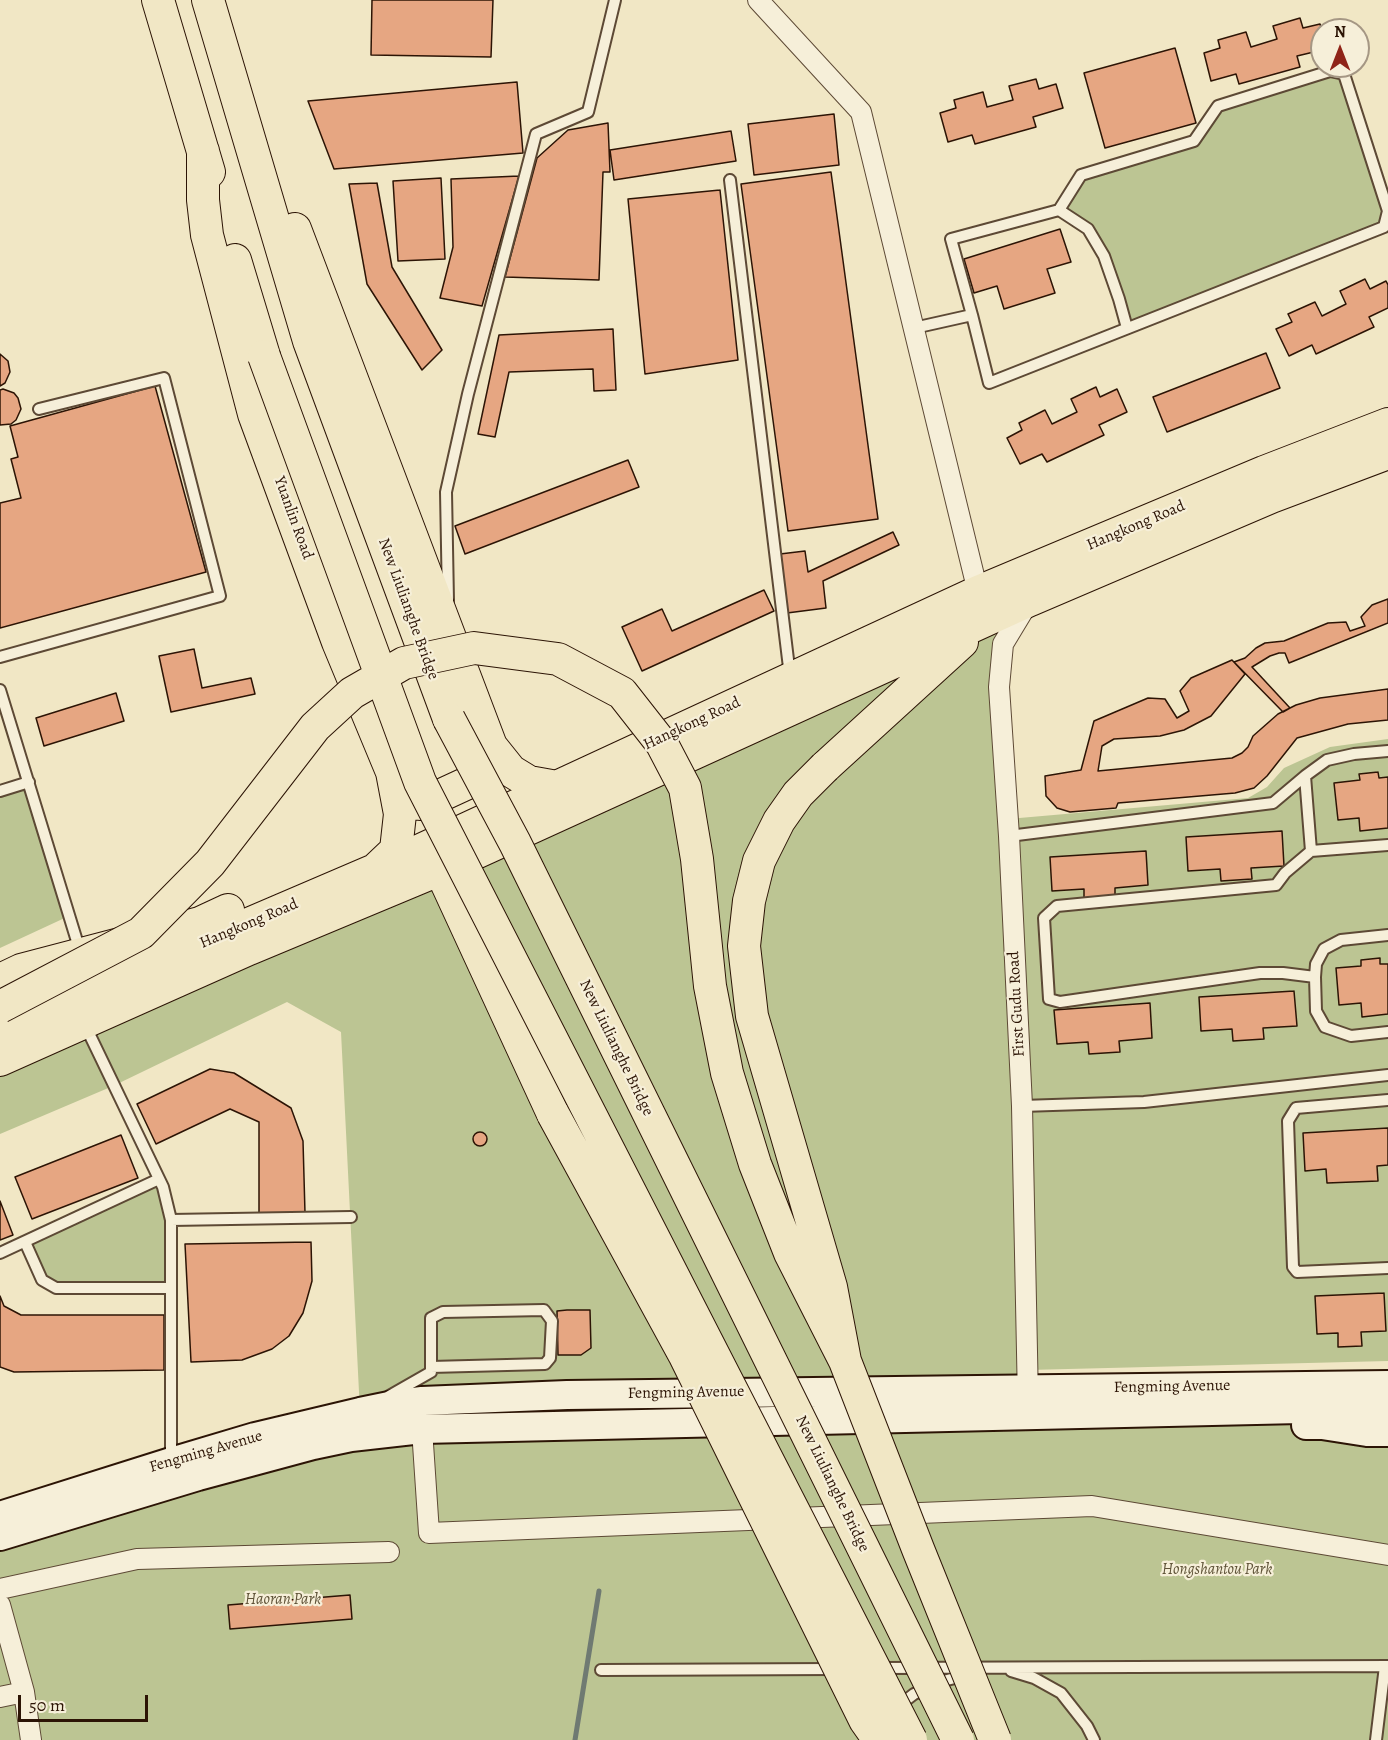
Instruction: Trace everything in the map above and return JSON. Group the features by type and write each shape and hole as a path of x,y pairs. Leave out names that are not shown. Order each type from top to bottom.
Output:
{"main road":[{"name":"Yuanlin Road","path":"158,0 264,356 420,782 911,1740"},
{"path":"208,0 250,143 270,165 491,746 511,771 529,782 557,787"},
{"name":"New Liulianghe Bridge","path":"250,143 309,341 449,719 515,843 958,1740"},
{"name":"Yuanlin Road","path":"203,152 203,200 207,235 254,414 338,642 392,772 400,814 396,850 376,869"},
{"name":"Hangkong Road","path":"0,1059 249,949 440,869 1264,472 1388,424"},
{"name":"Hangkong Road","path":"0,1032 376,869 790,679 982,606 1030,600 1271,497 1388,453"},
{"path":"845,1361 831,1287 752,1016 744,946 749,901 759,861 779,821 798,794 913,685 982,606"},
{"path":"0,1007 141,933 210,863 315,728 352,693 404,663 474,648 558,659 622,693 662,744 685,788 697,859 710,986 727,1073 754,1164 790,1253 845,1361 995,1740"},
{"path":"396,793 411,803 422,804 487,774 493,764 494,749"},
{"path":"0,980 21,970 200,923 363,852 399,824"},
{"path":"440,869 553,1114 684,1354 865,1720 881,1726"},
{"name":"Fengming Avenue","path":"0,1536 198,1476 351,1437 432,1429 1388,1385"},
{"name":"Fengming Avenue","path":"0,1516 255,1437 360,1412 422,1401 567,1395 1388,1407"},
{"path":"432,1429 493,1446 1243,1425 1322,1425 1367,1432 1388,1432"}],"street":[{"path":"758,0 861,112 982,606"},
{"name":"First Gudu Road","path":"1028,1402 1022,1106 1009,836 999,687 1003,644 1030,600"},
{"path":"432,1429 429,1533 1092,1506 1388,1555"},
{"path":"0,1589 137,1559 389,1552"},
{"path":"0,1605 24,1692 31,1740"},
{"path":"0,1696 24,1692"}],"lane":[{"path":"449,634 446,492 468,394 533,145 536,134 588,112 615,0"},
{"path":"1330,71 1344,74 1388,211 1384,227 989,383 951,239 1059,210 1081,175 1194,141 1218,106 1330,71"},
{"path":"730,180 790,679"},
{"path":"1059,210 1088,229 1104,256 1127,328"},
{"path":"914,328 972,315"},
{"path":"0,657 220,596 164,378 39,409"},
{"path":"0,690 81,954"},
{"path":"1009,836 1273,803 1327,760 1354,754 1388,751"},
{"path":"1305,776 1311,850"},
{"path":"0,790 29,782"},
{"path":"1315,977 1260,973 1060,1002 1049,999 1044,918 1057,906 1276,885 1285,873 1311,850 1388,845"},
{"path":"1388,935 1341,940 1324,949 1316,964 1315,977 1316,1011 1325,1027 1351,1036 1388,1032"},
{"path":"83,1022 163,1187 171,1220 171,1462"},
{"path":"1022,1106 1144,1102 1388,1075"},
{"path":"1388,1101 1296,1108 1288,1121 1293,1267 1297,1272 1388,1268"},
{"path":"0,1253 159,1179"},
{"path":"171,1220 351,1217"},
{"path":"25,1242 42,1280 56,1288 171,1288"},
{"path":"360,1412 431,1372 431,1367 431,1318 443,1312 544,1310 552,1321 550,1359 545,1364 431,1367"},
{"path":"601,1670 1386,1666 1376,1740"},
{"path":"862,1740 881,1726 914,1694 947,1680 998,1668 1034,1678 1061,1693 1087,1726 1094,1740"}],"green space":[{"path":"1310,77 1345,78 1388,211 1384,227 1127,328 1088,229 1059,210 1081,175 1194,141 1218,106"},
{"path":"1030,600 1003,644 1008,819 1248,798 1267,787 1284,768 1330,747 1388,739 1388,1361 1028,1370 1028,1388 360,1412 341,1032 287,1002 113,1086 0,1134 0,1060"},
{"path":"29,782 69,916 0,948 0,791"},
{"path":"159,1179 163,1187 171,1288 56,1288 42,1280 25,1242"},
{"name":"Hongshantou Park","path":"1388,1395 1388,1740 0,1740 0,1528 342,1442"}],"building":[{"path":"372,0 493,0 491,57 371,55"},
{"path":"1300,18 1303,28 1310,26 1310,53 1297,56 1300,67 1239,84 1236,74 1211,81 1204,53 1220,48 1218,40 1246,32 1251,47 1277,39 1273,26"},
{"path":"1175,48 1196,123 1105,148 1084,73"},
{"path":"1036,79 1039,89 1056,84 1063,108 1033,117 1036,127 975,144 972,135 948,142 940,113 956,108 954,100 983,92 987,107 1013,100 1009,86"},
{"path":"517,82 523,153 334,169 308,101"},
{"path":"834,114 839,165 754,175 748,124"},
{"path":"608,123 610,172 603,172 599,280 505,277 537,158 568,130"},
{"path":"731,131 736,161 614,180 610,150"},
{"path":"831,172 878,519 788,531 741,184"},
{"path":"519,176 482,306 440,298 453,247 451,179"},
{"path":"441,178 445,259 398,261 393,181"},
{"path":"377,183 392,267 442,350 422,370 367,284 349,184"},
{"path":"720,190 738,360 645,374 628,199"},
{"path":"1060,229 1071,262 1047,269 1055,293 1004,309 997,286 974,293 964,259"},
{"path":"1365,279 1370,289 1386,281 1388,285 1388,308 1369,317 1374,327 1316,354 1312,345 1289,356 1276,329 1292,322 1288,314 1315,302 1322,316 1346,304 1340,291"},
{"path":"613,329 616,390 594,391 593,369 509,372 495,437 478,434 499,335"},
{"path":"1266,353 1280,388 1167,432 1153,397"},
{"path":"0,354 8,361 10,372 5,383 0,386"},
{"path":"155,386 206,572 0,628 0,503 21,498 11,459 18,457 10,426"},
{"path":"1096,387 1100,397 1117,389 1127,412 1099,425 1104,435 1047,462 1042,454 1020,464 1007,438 1022,430 1019,423 1045,410 1052,424 1077,412 1071,399"},
{"path":"0,390 14,393 21,409 16,420 11,424 0,425"},
{"path":"628,460 639,487 465,554 455,526"},
{"path":"893,532 899,545 823,581 826,608 787,613 780,554 805,551 808,572"},
{"path":"764,590 774,611 642,671 622,627 662,609 672,631"},
{"path":"1388,599 1388,623 1289,663 1285,653 1279,653 1252,667 1290,708 1283,712 1234,662 1245,658 1265,643 1284,641 1328,623 1346,622 1350,631 1365,626 1361,617 1372,605"},
{"path":"194,649 202,688 251,678 255,694 171,712 159,656"},
{"path":"1232,660 1245,674 1211,716 1184,730 1160,736 1114,739 1102,746 1098,771 1232,758 1242,753 1253,736 1278,714 1296,705 1320,698 1388,689 1388,720 1348,724 1297,738 1267,776 1254,788 1235,793 1118,803 1116,808 1070,812 1057,808 1046,796 1045,776 1081,770 1094,721 1148,698 1165,699 1177,718 1189,711 1180,691 1191,678"},
{"path":"116,693 124,721 44,746 36,718"},
{"path":"1378,772 1379,778 1388,777 1388,828 1360,831 1359,818 1338,820 1334,783 1360,780 1359,774"},
{"path":"1282,831 1284,866 1251,868 1252,879 1221,881 1220,869 1188,871 1186,837"},
{"path":"1146,851 1148,885 1115,888 1115,899 1084,901 1084,889 1052,891 1050,857"},
{"path":"1380,958 1380,964 1388,964 1388,1014 1362,1017 1361,1003 1339,1005 1336,968 1361,966 1361,960"},
{"path":"1294,991 1297,1026 1263,1028 1264,1039 1233,1041 1232,1029 1201,1031 1199,997"},
{"path":"1150,1003 1152,1038 1119,1041 1120,1052 1089,1054 1088,1042 1057,1044 1054,1010"},
{"path":"210,1069 234,1073 291,1108 303,1141 305,1213 259,1214 259,1122 230,1109 156,1144 137,1104"},
{"path":"1388,1128 1388,1165 1377,1166 1378,1181 1327,1183 1326,1169 1305,1171 1303,1133"},
{"path":"477,1132 483,1132 487,1139 483,1146 477,1146 473,1142 473,1136"},
{"path":"121,1135 138,1178 32,1219 15,1177"},
{"path":"0,1201 13,1235 0,1240"},
{"path":"311,1242 312,1281 303,1313 289,1336 272,1349 242,1360 191,1362 185,1244"},
{"path":"1384,1293 1386,1331 1361,1332 1362,1346 1338,1347 1338,1333 1317,1334 1315,1296"},
{"path":"0,1296 4,1306 21,1315 164,1315 164,1370 14,1372 0,1367"},
{"path":"590,1310 591,1348 581,1355 558,1355 557,1311"},
{"path":"350,1595 352,1619 230,1629 228,1605"}],"waterway":[{"path":"575,1740 599,1591"}],"park label":[{"name":"Haoran Park","path":"283,1600"}]}
